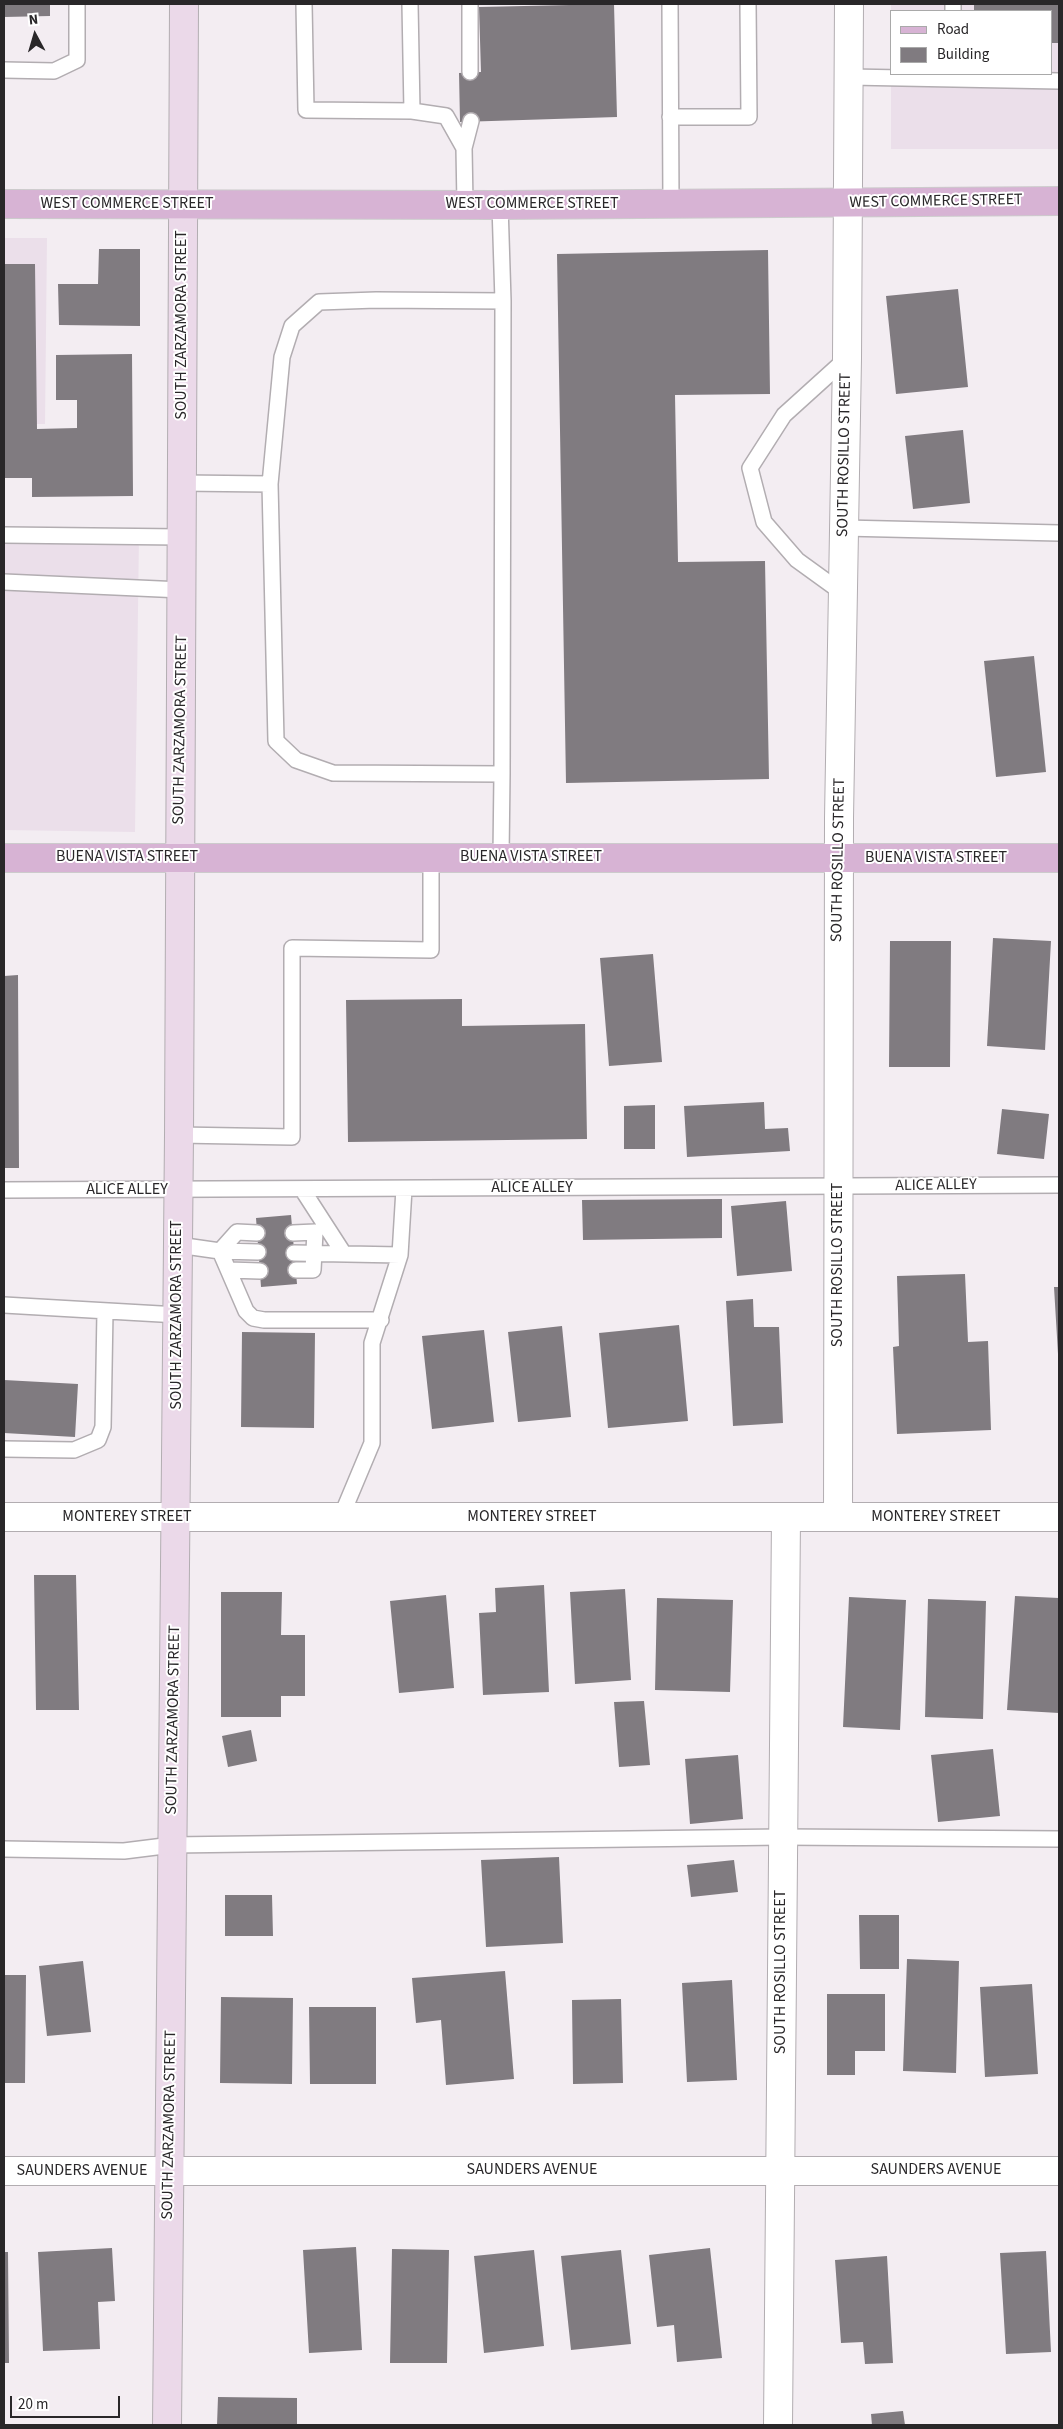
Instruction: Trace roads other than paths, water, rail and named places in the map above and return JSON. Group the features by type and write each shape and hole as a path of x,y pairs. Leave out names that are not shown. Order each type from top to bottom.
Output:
{"main road":[{"name":"SOUTH ZARZAMORA STREET","path":"167,2425 178,1315 182,590 180,537 184,4"},
{"name":"WEST COMMERCE STREET","path":"4,204 500,205 1059,201"},
{"name":"BUENA VISTA STREET","path":"4,858 431,856 1059,858"}],"street":[{"name":"SOUTH ROSILLO STREET","path":"838,1517 839,858 847,358 849,4"},
{"name":"MONTEREY STREET","path":"4,1517 1059,1517"},
{"name":"SOUTH ROSILLO STREET","path":"778,2425 786,1518"},
{"name":"SAUNDERS AVENUE","path":"4,2171 1059,2171"}],"lane":[{"path":"4,70 54,71 77,60 77,4"},
{"path":"304,4 306,110 412,111 446,116 464,148"},
{"path":"410,4 412,111"},
{"path":"470,4 470,72"},
{"path":"670,4 671,204"},
{"path":"670,117 749,117 748,4"},
{"path":"850,78 1003,77 1050,79"},
{"path":"465,204 464,148 471,121"},
{"path":"500,205 503,301 501,856"},
{"path":"502,774 333,773 296,760 276,741 270,484 282,357 292,326 319,302 376,300 503,301"},
{"path":"844,594 797,560 764,522 750,468 784,415 847,358"},
{"path":"181,483 270,484"},
{"path":"844,528 1059,533"},
{"path":"4,535 180,537"},
{"path":"4,582 182,590"},
{"path":"179,1135 292,1137 292,948 431,950 431,856"},
{"name":"ALICE ALLEY","path":"4,1190 838,1188 1059,1185"},
{"path":"302,1189 344,1254"},
{"path":"342,1516 372,1442 372,1343 400,1255 404,1189"},
{"path":"220,1251 237,1232 257,1233"},
{"path":"293,1233 315,1232 313,1270 296,1270"},
{"path":"178,1245 220,1251 258,1252"},
{"path":"220,1251 246,1311 253,1318 286,1321 380,1320"},
{"path":"294,1253 400,1255"},
{"path":"229,1270 260,1271"},
{"path":"4,1305 178,1315"},
{"path":"4,1449 74,1450 98,1440 103,1427 105,1311"},
{"path":"4,1849 124,1850 172,1845 782,1837 1059,1838"}]}
